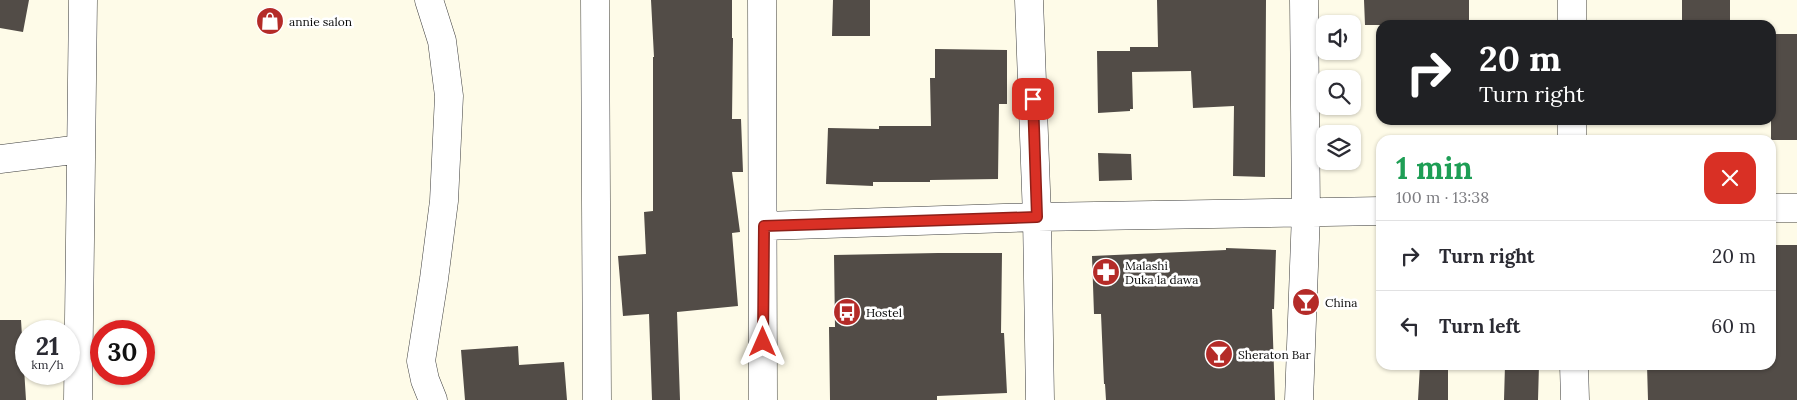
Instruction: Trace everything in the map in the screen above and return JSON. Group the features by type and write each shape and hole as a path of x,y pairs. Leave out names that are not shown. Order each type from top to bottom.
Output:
{"street":[{"path":"78,400 83,0"},
{"path":"429,0 442,41 449,96 444,201 421,361 425,380 433,400"},
{"path":"595,0 597,400"},
{"path":"762,0 763,400"},
{"path":"1029,0 1037,217 1040,400"},
{"path":"1299,400 1306,214 1304,0"},
{"path":"1572,0 1572,20"},
{"path":"0,159 81,149"},
{"path":"1776,208 1797,208"},
{"path":"764,226 1037,217 1306,214 1376,211"},
{"path":"1574,370 1575,400"}],"building":[{"path":"0,0 29,0 23,32 0,28"},
{"path":"651,0 732,0 732,119 741,119 743,172 732,172 740,232 732,233 738,306 677,312 680,400 652,400 649,314 623,316 618,256 646,254 644,212 653,211 654,57"},
{"path":"833,0 870,0 870,36 832,36"},
{"path":"1157,0 1266,0 1265,177 1233,176 1234,106 1193,108 1191,71 1132,72 1133,109 1130,109 1130,111 1098,113 1097,51 1130,51 1130,47 1158,47"},
{"path":"1364,0 1469,0 1469,20 1376,20 1376,25 1365,25"},
{"path":"1682,0 1730,0 1730,20 1682,20"},
{"path":"1776,34 1797,34 1797,140 1776,140 1776,135 1771,135 1771,125 1776,125"},
{"path":"935,49 1007,50 1007,104 999,104 998,179 873,182 873,186 826,184 828,128 879,129 879,126 931,126 930,78 935,78"},
{"path":"1098,153 1131,154 1132,180 1099,181"},
{"path":"1776,245 1797,245 1797,400 1648,400 1647,370 1776,370"},
{"path":"1226,248 1276,250 1274,309 1272,309 1275,400 1106,400 1101,314 1094,314 1092,256 1226,250"},
{"path":"1002,253 1001,333 1004,333 1007,393 937,396 937,400 830,400 829,327 835,327 834,255"},
{"path":"0,320 15,320 15,385 25,385 26,400 0,400"},
{"path":"518,346 519,365 564,362 567,400 465,400 461,350"},
{"path":"1420,370 1448,370 1448,400 1418,400"},
{"path":"1505,370 1539,370 1538,400 1504,400"}],"place":[{"name":"annie salon","path":"270,21"},
{"name":"Malashi Duka la dawa","path":"1106,272"},
{"name":"China","path":"1306,302"},
{"name":"Hostel","path":"847,312"},
{"name":"Sheraton Bar","path":"1219,354"}],"route":[{"path":"763,342 764,226 1037,217 1033,99"}]}
